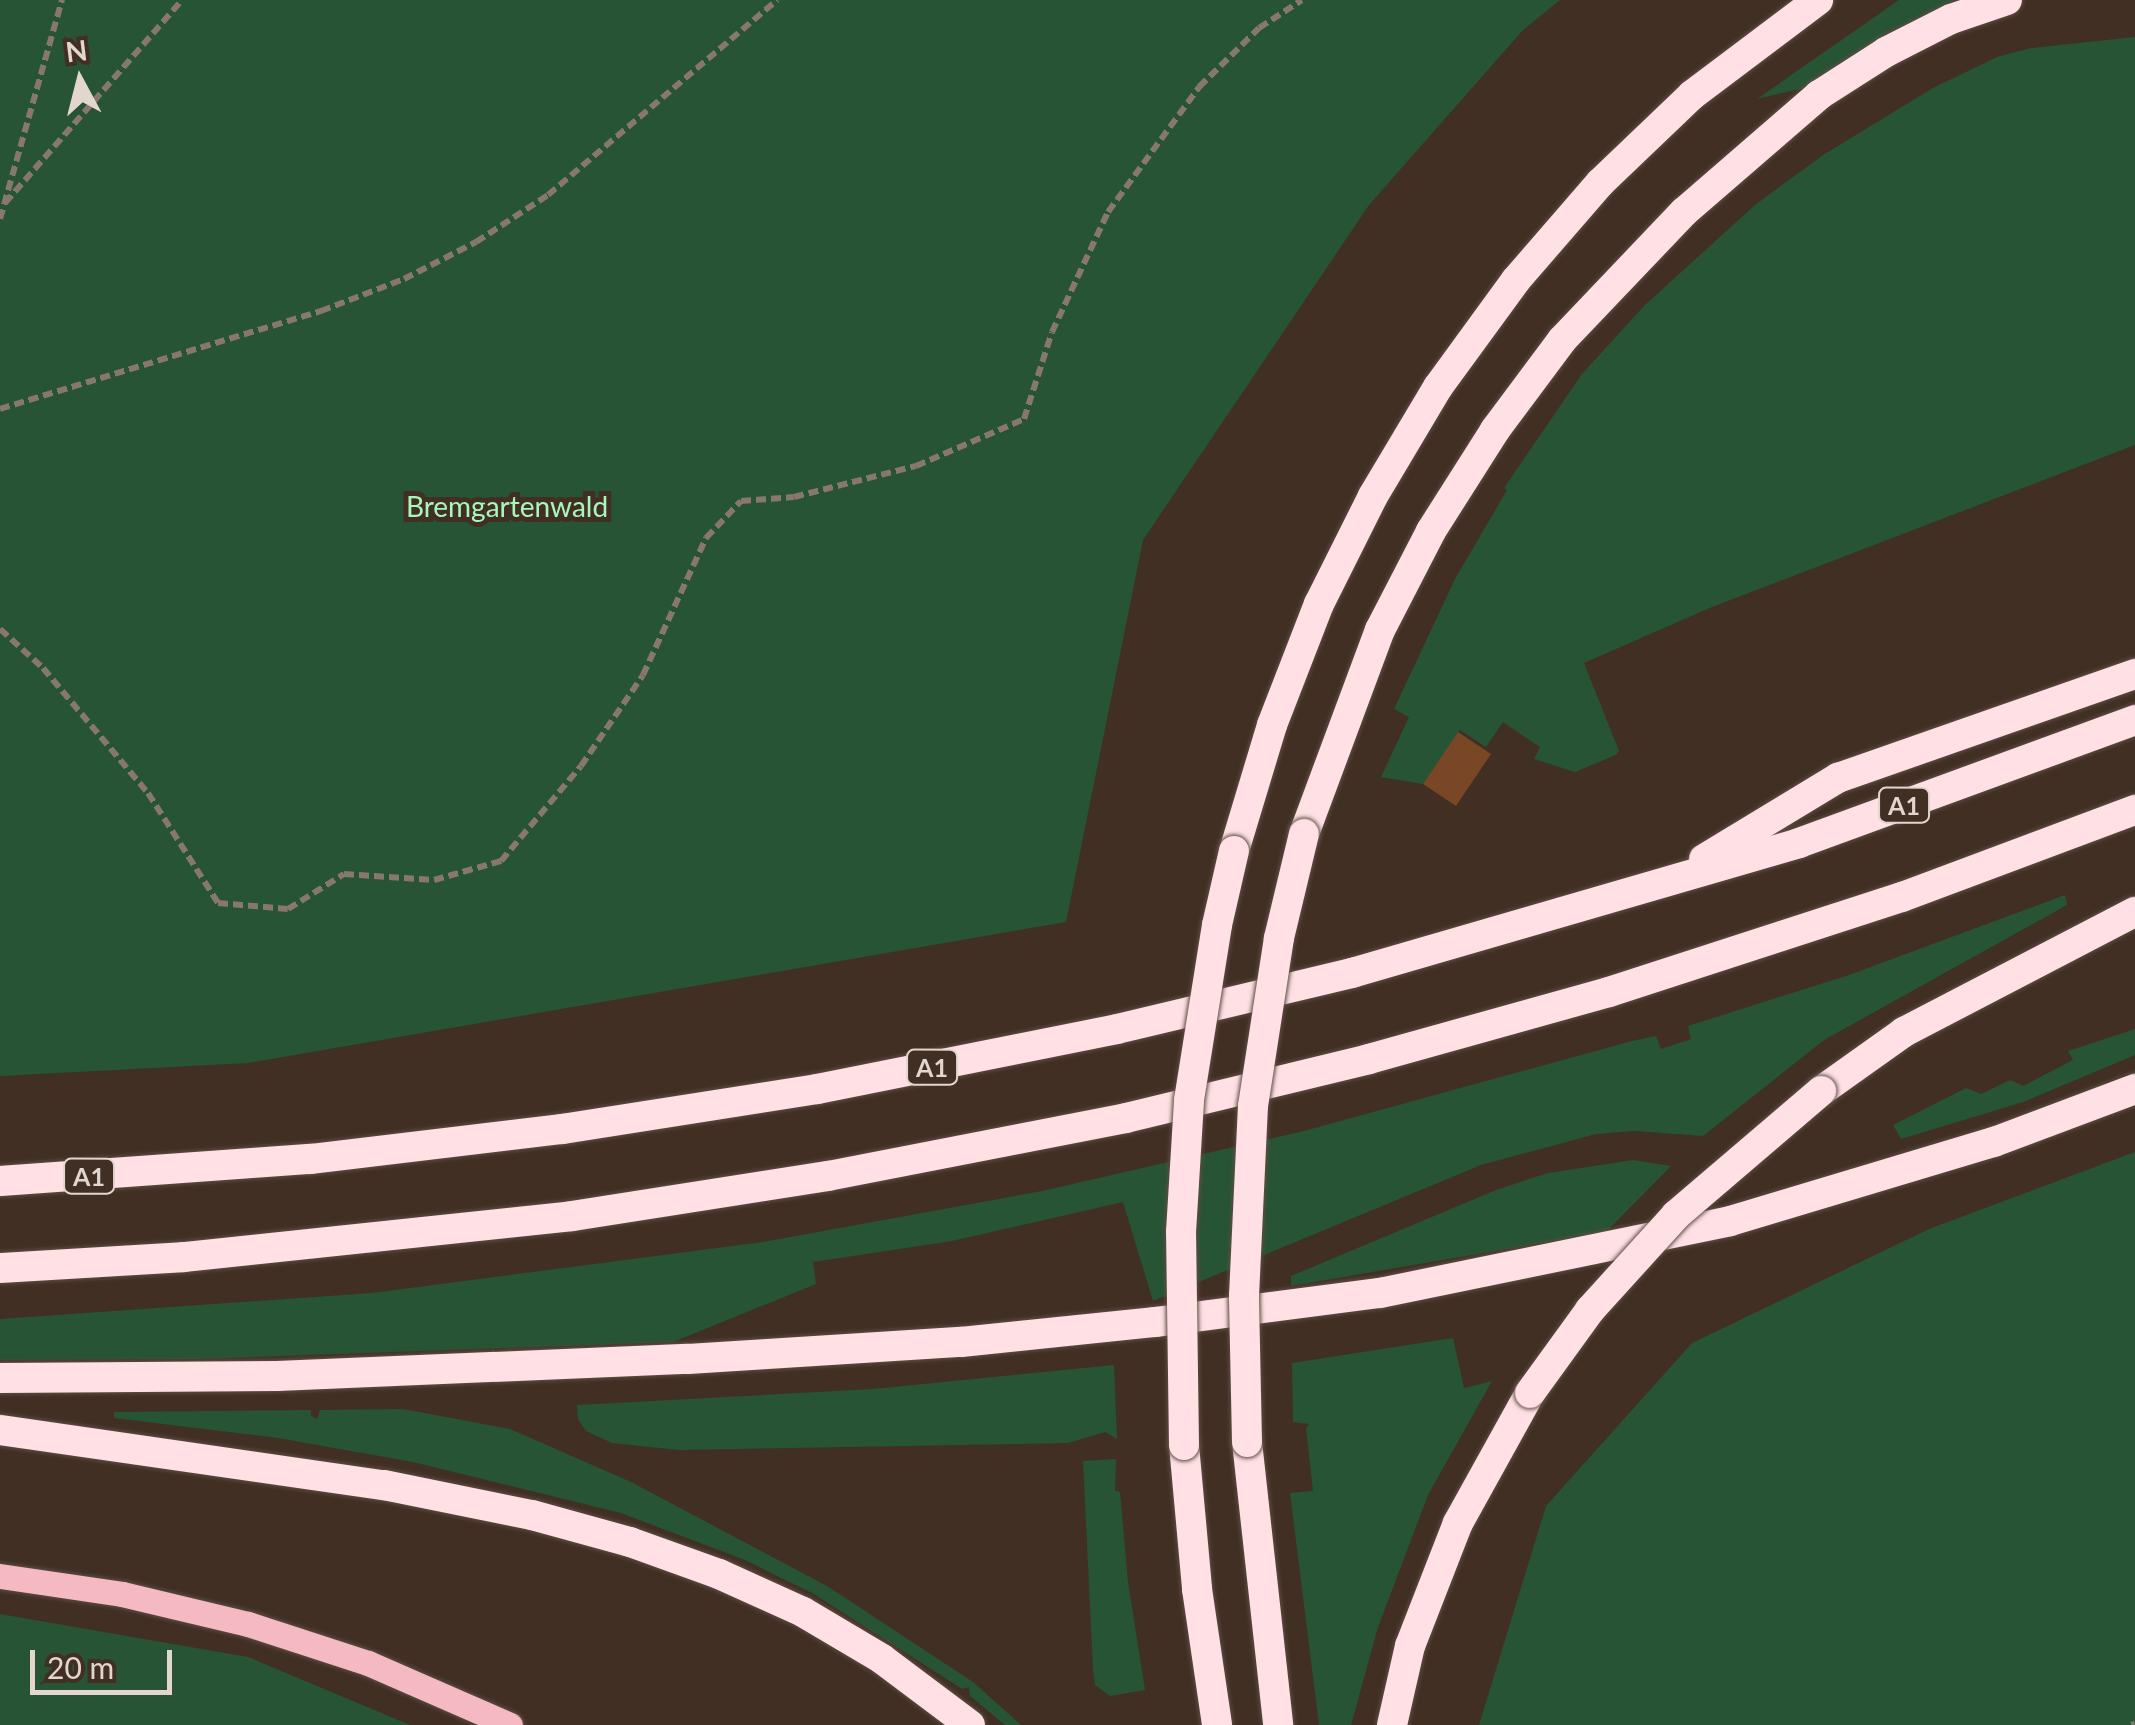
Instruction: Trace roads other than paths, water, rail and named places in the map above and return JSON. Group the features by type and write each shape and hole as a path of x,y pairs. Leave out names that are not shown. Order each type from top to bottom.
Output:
{"highway":[{"path":"1216,1725 1197,1589 1184,1445 1180,1248 1189,1100 1207,978 1234,851 1272,725 1318,604 1373,496 1438,387 1516,280 1600,183 1692,96 1818,0"},
{"path":"1278,1725 1247,1442 1244,1296 1253,1106 1279,938 1304,834 1380,630 1430,530 1494,430 1562,340 1684,212 1820,95 1886,52 1951,19 2007,0"},
{"path":"1669,880 1838,778 2135,674"},
{"name":"A1","path":"0,1181 434,1146 835,1085 1117,1030 1352,973 1800,843 2135,720"},
{"path":"0,1268 240,1252 572,1216 828,1176 1126,1118 1370,1059 1610,992 1902,897 2135,810"},
{"path":"1392,1725 1410,1646 1458,1523 1530,1393 1590,1310 1676,1215 1821,1091 1904,1032 2135,912"},
{"path":"0,1378 297,1376 688,1359 961,1342 1156,1322 1380,1292 1730,1221 1976,1148 2135,1090"},
{"path":"0,1430 384,1485 515,1512 630,1542 719,1574 803,1612 882,1659 970,1725"}],"main road":[{"path":"0,1576 122,1594 248,1624 368,1663 510,1725"}],"park label":[{"name":"Bremgartenwald","path":"507,506"}]}
